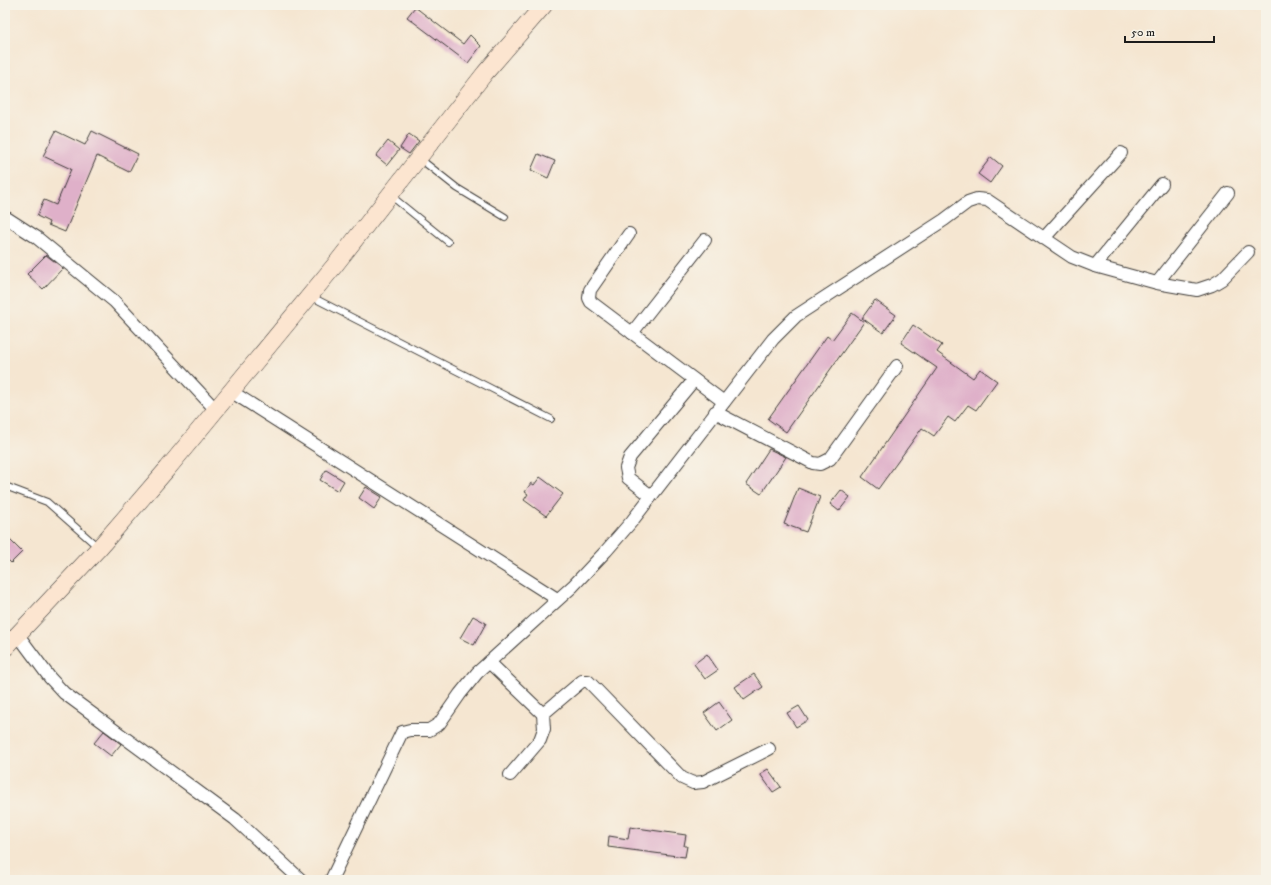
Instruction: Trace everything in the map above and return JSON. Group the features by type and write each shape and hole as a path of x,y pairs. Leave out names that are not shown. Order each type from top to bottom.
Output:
{"main road":[{"path":"5,648 99,548 232,392 335,266 389,194 485,73 544,5"}],"street":[{"path":"1045,237 1121,153"},
{"path":"1095,266 1162,184"},
{"path":"1157,283 1228,193"},
{"path":"332,880 402,732 410,730 424,731 434,728 439,724 470,681 557,599 573,586 606,552 773,339 796,316 944,220 968,202 977,199 987,200 1045,237 1072,257 1095,266 1157,283 1197,290 1212,286 1222,279 1248,252"},
{"path":"5,217 36,237 114,301 216,410"},
{"path":"629,234 590,290 589,298 591,302 724,402"},
{"path":"632,333 705,240"},
{"path":"715,412 813,463 820,464 830,459 897,366"},
{"path":"651,496 628,478 626,468 630,457 694,380"},
{"path":"232,392 557,599"},
{"path":"18,635 50,678 64,693 235,819 301,880"},
{"path":"489,662 543,714 544,729 540,740 510,775"},
{"path":"543,714 582,681 588,681 682,778 692,783 703,782 769,749"}],"lane":[{"path":"418,157 457,188 505,217"},
{"path":"389,194 448,242"},
{"path":"309,296 551,419"},
{"path":"5,486 46,502 99,548"}],"building":[{"path":"415,7 463,44 470,35 481,46 468,63 407,17"},
{"path":"56,131 85,145 92,131 138,154 129,172 97,156 65,232 48,225 49,222 37,216 44,200 56,205 71,169 43,156"},
{"path":"409,134 419,141 409,154 400,148"},
{"path":"388,141 399,150 387,165 376,156"},
{"path":"538,154 555,161 548,178 531,170"},
{"path":"991,157 1002,166 990,183 978,174"},
{"path":"46,255 63,268 43,289 27,274"},
{"path":"875,300 896,315 883,333 862,318"},
{"path":"852,313 864,322 786,432 768,419 827,336 832,340"},
{"path":"913,325 942,345 937,352 973,378 980,369 997,381 976,410 968,405 955,422 948,417 934,436 922,428 878,489 862,477 937,368 901,343"},
{"path":"769,449 786,457 761,494 746,484"},
{"path":"326,470 344,481 338,491 320,480"},
{"path":"540,477 563,494 546,516 524,500 528,494 525,492 531,483 534,485"},
{"path":"366,487 382,497 374,509 359,498"},
{"path":"798,488 820,497 806,532 784,524"},
{"path":"841,490 850,497 839,511 830,504"},
{"path":"5,535 22,552 11,563 5,557"},
{"path":"473,616 486,623 474,645 460,638"},
{"path":"707,654 718,670 705,679 694,664"},
{"path":"754,674 763,687 744,700 735,687"},
{"path":"719,702 732,720 717,731 704,713"},
{"path":"799,706 808,720 796,727 787,713"},
{"path":"104,731 121,744 111,756 94,743"},
{"path":"768,769 781,787 773,792 760,774"},
{"path":"630,827 686,835 684,846 687,846 685,857 608,847 609,836 628,839"}]}
